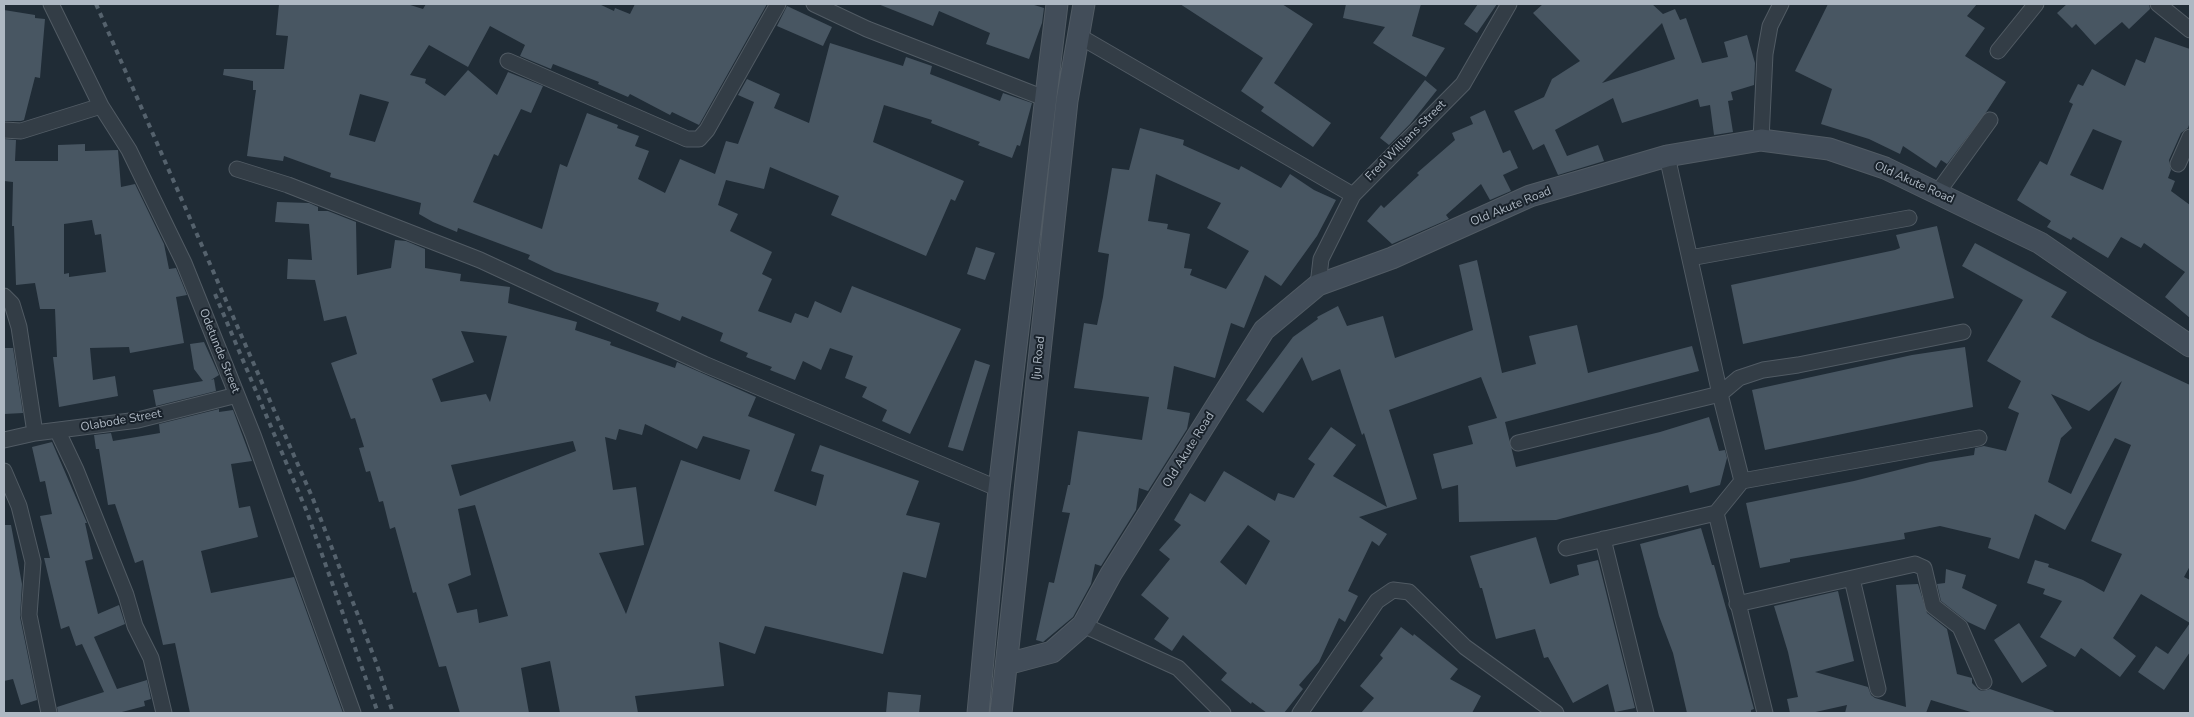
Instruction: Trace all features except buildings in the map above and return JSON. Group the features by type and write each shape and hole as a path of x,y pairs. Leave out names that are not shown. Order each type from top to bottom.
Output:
{"street":[{"name":"Odetunde Street","path":"51,4 101,106 129,150 184,263 237,395 353,713"},
{"path":"508,60 687,139 699,139 707,130 778,4"},
{"path":"814,4 867,29 1044,98"},
{"name":"Iju Road","path":"978,713 999,489 1044,98 1057,4"},
{"name":"Iju Road","path":"1001,713 1066,110 1084,4"},
{"name":"Fred Willians Street","path":"1318,285 1322,259 1353,195 1463,84 1509,4"},
{"path":"1761,140 1765,54 1770,26 1782,4"},
{"path":"1998,51 2036,4"},
{"path":"2158,4 2190,30"},
{"path":"1079,36 1353,195"},
{"path":"4,130 21,131 101,106"},
{"path":"1938,192 1990,120"},
{"path":"2178,164 2190,137"},
{"name":"Old Akute Road","path":"1007,664 1052,652 1083,625 1111,574 1264,330 1318,285 1392,258 1530,196 1667,156 1761,140 1829,149 1885,168 2040,243 2190,346"},
{"path":"1667,156 1720,394 1742,481"},
{"path":"237,169 288,185 480,260 704,364 999,489"},
{"path":"1690,258 1909,218"},
{"path":"4,296 12,304 19,327 35,433"},
{"path":"1518,443 1720,394 1740,378 1763,370 1798,365 1963,332"},
{"name":"Olabode Street","path":"4,440 35,433 58,432 138,420 237,395"},
{"path":"58,432 76,470 126,595 135,626 151,658 164,713"},
{"path":"1566,548 1716,513 1742,481 1979,438"},
{"path":"4,471 20,506 33,562 29,615 49,713"},
{"path":"1716,513 1765,713"},
{"path":"1603,539 1646,713"},
{"path":"1737,604 1915,564 1924,568 1933,606 1960,627 1984,682"},
{"path":"1852,579 1878,690"},
{"path":"1300,713 1378,601 1393,590 1409,592 1464,647 1556,713"},
{"path":"1083,625 1178,668 1222,713"}],"railway":[{"path":"96,4 313,499 376,662 393,713"},
{"path":"215,294 307,512 378,713"}]}
